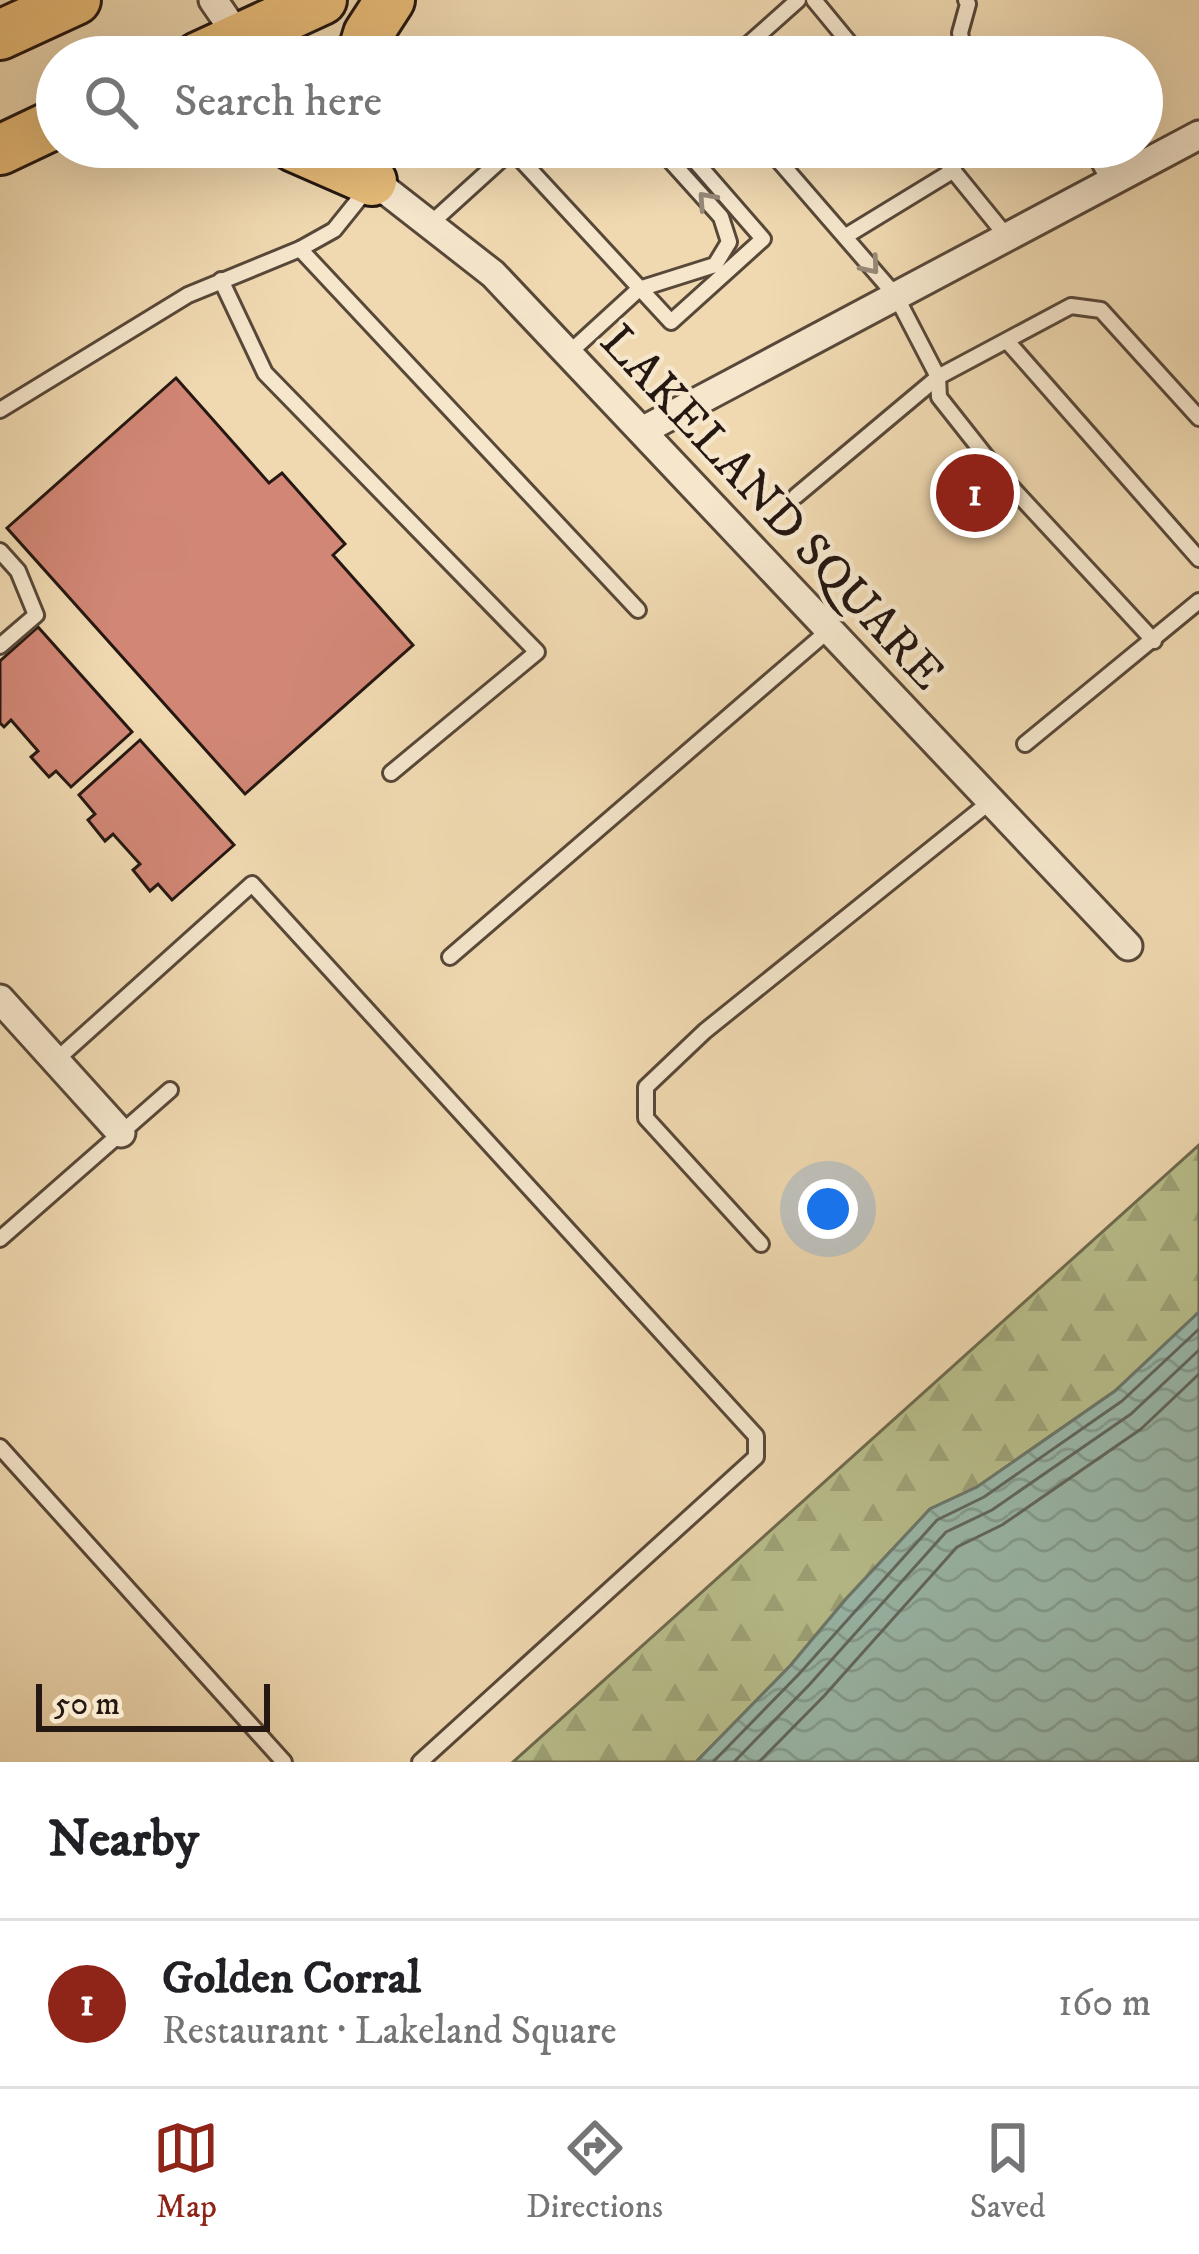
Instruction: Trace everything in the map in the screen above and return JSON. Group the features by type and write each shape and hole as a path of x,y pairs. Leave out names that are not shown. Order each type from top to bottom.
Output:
{"highway":[{"path":"0,35 76,0"},
{"path":"231,36 322,0"},
{"path":"367,36 390,0"}],"street":[{"path":"1163,154 1199,135"},
{"name":"LAKELAND SQUARE","path":"373,168 429,225 493,274 1128,946"},
{"path":"642,431 1138,168"},
{"path":"0,1000 121,1133"}],"lane":[{"path":"758,36 798,0"},
{"path":"814,0 844,36"},
{"path":"961,36 966,0"},
{"path":"0,410 152,316 334,230 367,168"},
{"path":"429,225 491,168"},
{"path":"531,168 671,322 763,239 700,168"},
{"path":"569,353 640,289 715,265 729,242 721,217 677,168"},
{"path":"786,168 896,296 938,377 939,397 1003,478 1154,641"},
{"path":"1102,168 1110,183"},
{"path":"846,236 953,170 1008,238"},
{"path":"300,249 638,610"},
{"path":"221,280 265,373 537,652 391,773"},
{"path":"796,496 938,377 1071,306 1101,310 1199,418"},
{"path":"1007,341 1199,559"},
{"path":"0,551 18,571 36,615 0,646"},
{"path":"1025,744 1199,601"},
{"path":"450,957 829,629"},
{"path":"761,1244 646,1118 646,1087 705,1031 991,801"},
{"path":"56,1061 252,884 756,1436 756,1457 420,1762"},
{"path":"0,1239 170,1090"},
{"path":"0,1447 284,1762"}],"green space":[{"path":"1199,1145 1199,1312 1115,1391 977,1487 930,1509 790,1666 696,1762 513,1762"}],"water":[{"path":"1199,1312 1199,1762 696,1762 790,1666 930,1509 977,1487 1115,1391"}],"building":[{"path":"176,378 269,483 282,473 345,544 333,555 413,645 245,794 7,528"},
{"path":"38,627 132,732 71,787 56,771 49,777 31,757 38,751 11,720 4,727 0,723 0,661"},
{"path":"140,740 234,845 172,900 158,884 150,891 133,870 140,864 113,834 105,841 88,820 95,814 79,795"}],"place":[{"name":"Golden Corral","path":"975,493"}]}
